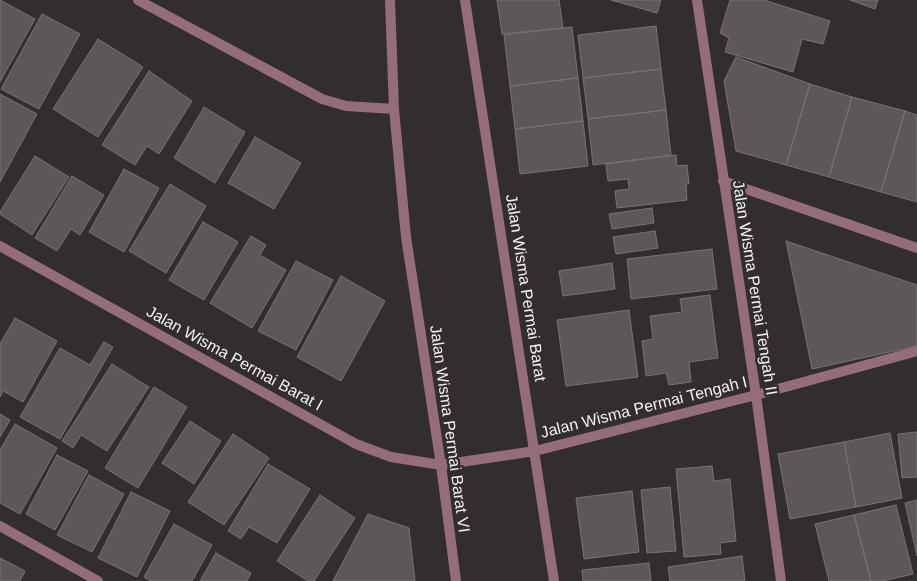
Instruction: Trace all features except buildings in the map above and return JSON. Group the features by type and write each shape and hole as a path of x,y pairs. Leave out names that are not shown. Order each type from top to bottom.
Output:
{"street":[{"path":"138,0 322,99 346,106 394,109 390,0"},
{"name":"Jalan Wisma Permai Barat","path":"466,0 554,581"},
{"name":"Jalan Wisma Permai Tengah II","path":"697,0 756,396 781,581"},
{"name":"Jalan Wisma Permai Barat VI","path":"394,109 406,237 441,465 456,581"},
{"path":"723,181 917,248"},
{"name":"Jalan Wisma Permai Barat I","path":"0,246 356,444 391,456 441,465 464,462"},
{"name":"Jalan Wisma Permai Tengah I","path":"464,462 535,451 756,396 917,351"},
{"path":"0,526 98,581"}]}
